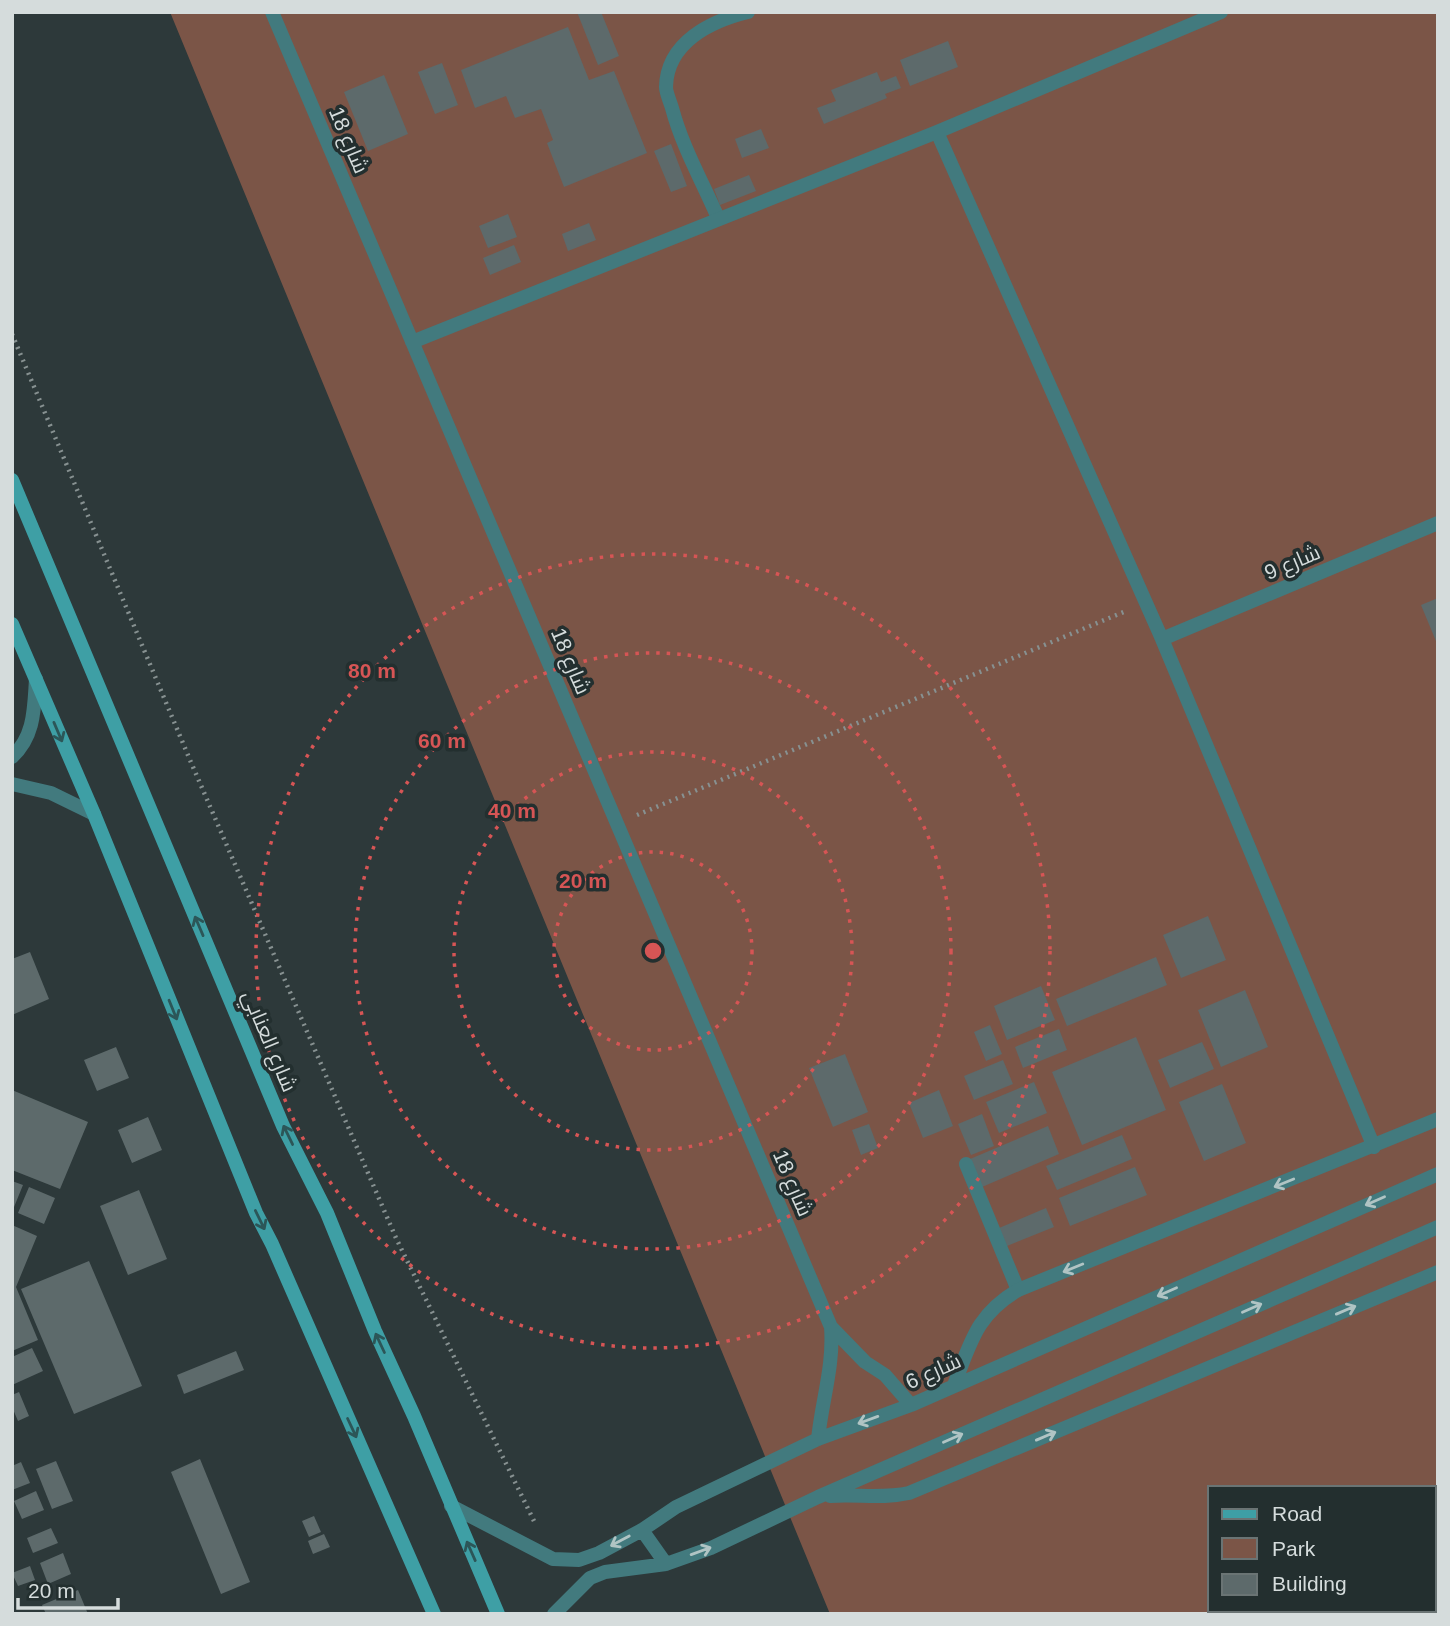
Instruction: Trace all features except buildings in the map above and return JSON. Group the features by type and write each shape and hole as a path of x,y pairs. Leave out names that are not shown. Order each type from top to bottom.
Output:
{"street":[{"name":"شارع 18","path":"272,12 831,1327 856,1353 885,1375 911,1405"},
{"path":"718,218 676,125 666,87 674,56 692,36 726,18 748,12"},
{"path":"412,342 937,132 1221,12"},
{"path":"937,132 1163,639 1374,1147"},
{"name":"شارع العنابي","path":"12,480 283,1126 327,1213 375,1331 498,1614"},
{"name":"شارع 9","path":"1163,639 1438,523"},
{"path":"12,624 94,814 251,1202 434,1614"},
{"path":"12,757 21,748 33,723 36,679"},
{"path":"12,783 51,793 94,814"},
{"path":"954,1385 976,1328 1003,1299 1018,1290 1438,1119"},
{"path":"966,1164 1018,1290"},
{"name":"شارع 6","path":"451,1506 553,1559 579,1560 599,1553 642,1530 676,1507 818,1439 911,1405 1438,1174"},
{"path":"554,1614 590,1578 605,1572 666,1564 711,1548 818,1497 1438,1227"},
{"path":"818,1497 856,1494 874,1497 909,1493 1438,1272"},
{"name":"شارع 18","path":"818,1439 821,1407 831,1367 831,1327"},
{"path":"642,1530 666,1564"}],"path":[{"path":"12,334 190,760 396,1238 535,1522"},
{"path":"617,824 1146,602"}],"green space":[{"path":"170,12 1438,12 1438,1614 830,1614"}]}
